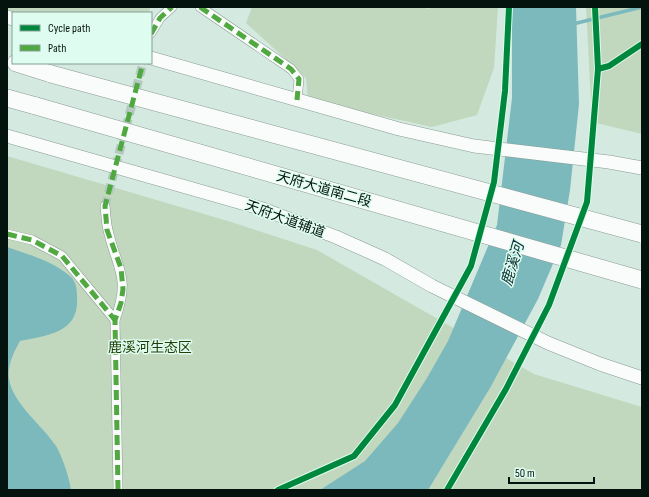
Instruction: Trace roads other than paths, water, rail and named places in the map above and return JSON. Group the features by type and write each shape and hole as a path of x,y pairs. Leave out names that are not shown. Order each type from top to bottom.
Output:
{"highway":[{"path":"19,64 51,74 641,234"},
{"name":"天府大道南二段","path":"7,98 642,280"},
{"path":"623,274 642,284"}],"street":[{"path":"152,31 160,18 172,7"},
{"path":"200,7 291,69 298,79 297,100"},
{"path":"152,58 399,130 474,146 609,162 642,168"},
{"name":"天府大道辅道","path":"7,136 262,209 336,237 378,256 432,286 548,343 600,364 642,378"},
{"path":"105,206 108,230 121,268 123,289 121,303 115,320 118,490"},
{"path":"7,234 32,240 62,256 115,320"}],"water":[{"name":"鹿溪河","path":"512,7 576,7 579,104 570,190 561,245 538,299 490,388 428,490 320,490 365,461 398,423 427,378 448,341 497,225 512,98"},
{"path":"7,247 56,266 70,276 76,285 77,308 68,325 51,334 20,341 15,350 9,369 9,379 16,397 56,446 63,461 71,490 7,490"}],"waterway":[{"path":"573,24 642,7"}],"tunnel":[{"path":"105,206 143,64"}],"park label":[{"name":"鹿溪河生态区","path":"150,347"}]}
